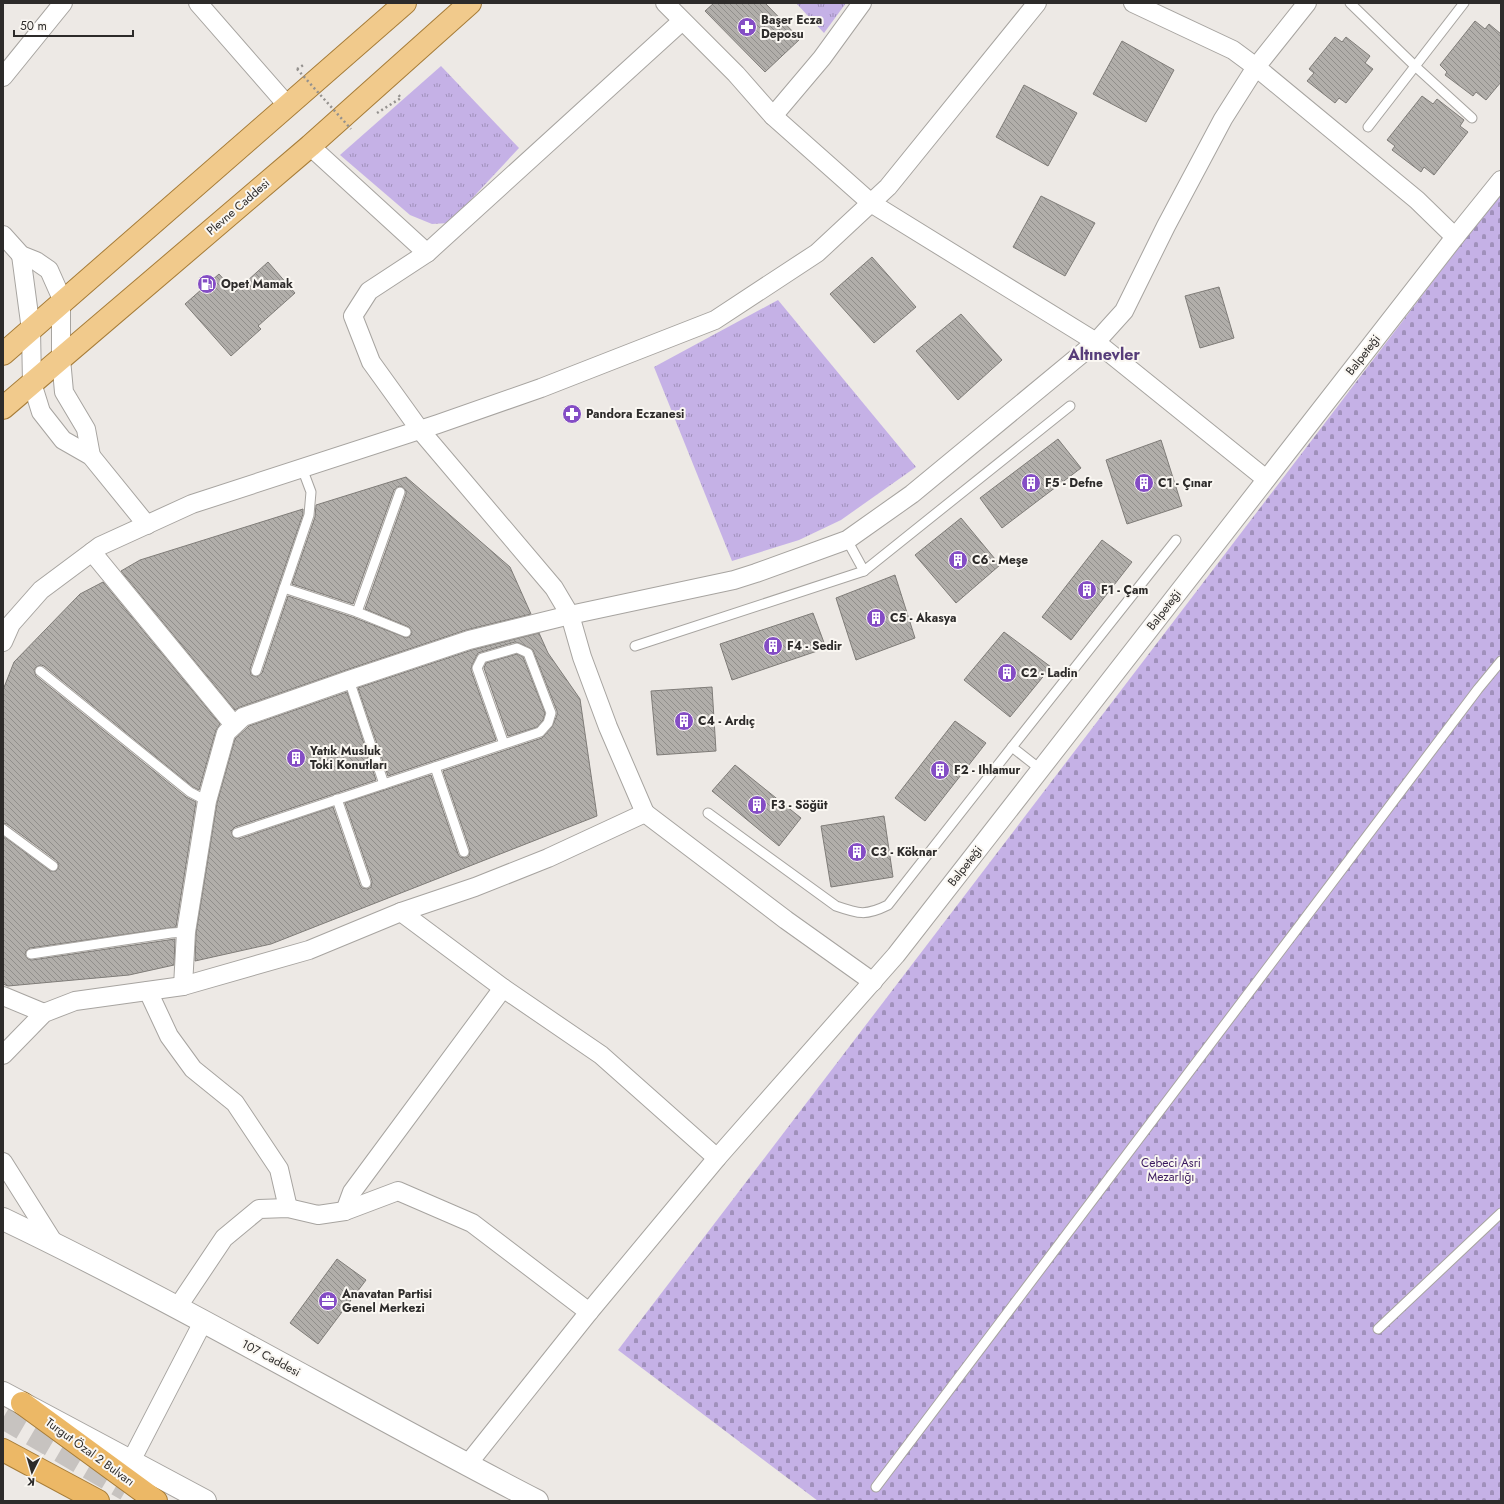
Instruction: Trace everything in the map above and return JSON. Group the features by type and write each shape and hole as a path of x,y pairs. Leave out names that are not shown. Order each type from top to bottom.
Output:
{"highway":[{"name":"Turgut Özal 2 Bulvarı","path":"22,1403 156,1501"},
{"path":"3,1450 98,1501"}],"main road":[{"path":"3,354 405,3"},
{"name":"Plevne Caddesi","path":"3,408 310,146 470,3"}],"street":[{"path":"3,77 63,3"},
{"path":"198,3 288,106"},
{"path":"665,3 736,74 773,116 871,203 1096,342 1266,479"},
{"path":"773,116 822,58 862,3"},
{"path":"3,642 12,624 41,590 100,546 192,504 420,430 541,388 715,320 817,253 888,187 1037,3"},
{"path":"1133,3 1233,50 1256,67 1417,200 1455,237"},
{"path":"184,986 186,932 207,801 226,733 243,717 469,640 570,615 734,580 847,540 912,494 1096,342 1124,311 1166,226 1223,119 1256,67 1307,3"},
{"path":"682,21 427,253 369,291 353,316 371,362 420,430 554,588 570,615 582,657 608,727 645,814 769,907 873,982"},
{"path":"310,146 427,253"},
{"name":"Balpeteği","path":"467,1465 589,1312 717,1158 896,955 1266,479 1501,180"},
{"path":"3,235 21,255 36,261 49,270 61,297 61,359 64,392 86,429 91,456"},
{"path":"21,255 31,330 32,384 41,412 62,440 91,456 147,525"},
{"path":"92,552 234,725"},
{"path":"3,1055 44,1013 75,1001 184,986 310,950 401,912 475,887 548,858 645,814"},
{"path":"401,912 503,988 601,1055 717,1158"},
{"path":"344,1211 352,1192 503,988"},
{"path":"148,991 169,1036 193,1069 235,1103 279,1169 288,1208"},
{"path":"3,996 44,1013"},
{"path":"3,1162 54,1243"},
{"path":"177,1308 224,1238 259,1209 288,1208 318,1215 344,1211 398,1191 472,1223 589,1312"},
{"name":"107 Caddesi","path":"3,1219 54,1243 467,1465 537,1501"},
{"path":"131,1461 203,1322"},
{"path":"3,1393 205,1501"}],"lane":[{"path":"1350,3 1416,67 1472,118"},
{"path":"1368,127 1416,67 1464,3"},
{"path":"635,646 864,571 1070,406"},
{"path":"256,671 309,515 310,492 302,468"},
{"path":"357,612 400,492"},
{"path":"847,540 864,571"},
{"path":"708,813 836,906 854,913 873,912 888,905 1176,540"},
{"path":"284,588 357,612 406,632"},
{"path":"237,832 384,784 504,744 540,732 548,723 551,713 528,653 517,648 482,658 477,668 504,744"},
{"path":"876,1487 1473,696 1501,661"},
{"path":"40,671 190,792 207,801"},
{"path":"349,680 384,784"},
{"path":"1012,746 1040,770"},
{"path":"435,767 464,852"},
{"path":"337,799 366,883"},
{"path":"3,829 53,866"},
{"path":"31,954 171,932 186,932"},
{"path":"1378,1329 1501,1213"}],"path":[{"path":"297,69 351,130"}],"green space":[{"path":"796,3 846,3 824,33"},
{"path":"441,66 519,148 449,223 432,224 410,215 340,155"},
{"name":"Cebeci Asri Mezarlığı","path":"1501,192 1501,1501 818,1501 618,1350"},
{"path":"778,300 916,467 841,520 799,540 732,561 654,367"}],"building":[{"path":"714,3 765,3 800,39 765,72 705,11"},
{"path":"1475,21 1485,29 1489,24 1501,34 1501,82 1486,100 1476,92 1473,96 1445,75 1447,72 1440,65"},
{"path":"1335,37 1342,42 1346,37 1370,56 1365,63 1373,69 1346,103 1339,98 1335,103 1307,81 1314,73 1309,69"},
{"path":"1122,41 1174,70 1146,122 1093,94"},
{"path":"1024,85 1077,113 1048,166 996,137"},
{"path":"1422,96 1433,104 1437,99 1464,120 1460,126 1468,132 1434,175 1424,167 1421,172 1392,150 1395,146 1387,140"},
{"path":"1041,196 1095,223 1065,276 1013,247"},
{"path":"872,257 916,307 874,343 830,294"},
{"path":"268,262 295,293 258,326 261,329 231,356 185,304 219,274 235,292"},
{"path":"1219,287 1234,338 1200,348 1185,296"},
{"path":"961,314 1002,360 958,400 916,351"},
{"name":"F5 - Defne","path":"1058,439 1081,468 1002,528 980,498"},
{"name":"C1 - Çınar","path":"1161,440 1182,506 1127,524 1106,460"},
{"path":"406,477 510,567 531,614 466,630 346,670 235,710 121,571 140,560 303,509 303,514 250,669 251,675 257,677 262,673 288,596 355,618 407,638 412,632 409,627 365,609 406,494 406,491 402,487 399,486 394,490 353,604 292,584 315,517 316,505"},
{"name":"C6 - Meşe","path":"961,518 1000,565 956,603 915,555"},
{"name":"F1 - Çam","path":"1102,540 1132,562 1071,640 1042,617"},
{"name":"C5 - Akasya","path":"895,575 915,638 856,660 836,598"},
{"path":"103,582 220,724 216,730 199,790 193,787 44,666 41,665 36,667 34,670 36,676 186,797 196,802 176,927 30,948 26,951 25,955 28,959 32,960 175,939 174,965 129,975 8,986 3,984 3,836 50,871 56,871 59,866 57,861 7,824 3,823 3,690 14,662 80,594"},
{"name":"F4 - Sedir","path":"813,613 826,648 732,680 720,644"},
{"name":"C2 - Ladin","path":"1004,632 1051,667 1010,717 964,680"},
{"path":"539,633 548,653 580,699 597,816 271,944 195,961 196,933 217,803 235,739 249,726 347,692 376,780 235,827 231,831 233,837 239,839 333,807 360,885 362,888 368,889 371,887 372,881 345,803 431,775 458,854 460,857 466,858 469,856 470,850 443,771 542,738 552,727 557,711 533,650 515,642 478,653 472,665 471,670 496,740 388,776 358,688 472,650"},
{"path":"517,654 523,657 545,713 543,720 537,727 508,736 484,668 486,663"},
{"name":"C4 - Ardıç","path":"712,687 716,751 657,755 651,691"},
{"name":"F2 - Ihlamur","path":"955,721 986,743 925,821 895,798"},
{"name":"F3 - Söğüt","path":"735,765 801,818 779,846 712,791"},
{"name":"C3 - Köknar","path":"884,816 893,877 831,887 821,826"},
{"name":"Anavatan Partisi Genel Merkezi","path":"337,1259 366,1280 318,1344 290,1323"}],"tunnel":[{"path":"3,1418 126,1490"}],"place":[{"name":"Başer Ecza Deposu","path":"747,27"},
{"name":"Opet Mamak","path":"207,284"},
{"name":"Pandora Eczanesi","path":"572,414"},
{"name":"F5 - Defne","path":"1031,483"},
{"name":"C1 - Çınar","path":"1144,483"},
{"name":"C6 - Meşe","path":"958,560"},
{"name":"F1 - Çam","path":"1087,590"},
{"name":"C5 - Akasya","path":"876,618"},
{"name":"F4 - Sedir","path":"773,646"},
{"name":"C2 - Ladin","path":"1007,673"},
{"name":"C4 - Ardıç","path":"684,721"},
{"name":"Yatık Musluk Toki Konutları","path":"296,758"},
{"name":"F2 - Ihlamur","path":"940,770"},
{"name":"F3 - Söğüt","path":"757,805"},
{"name":"C3 - Köknar","path":"857,852"},
{"name":"Anavatan Partisi Genel Merkezi","path":"328,1301"}],"district":[{"name":"Altınevler","path":"1104,354"}]}
